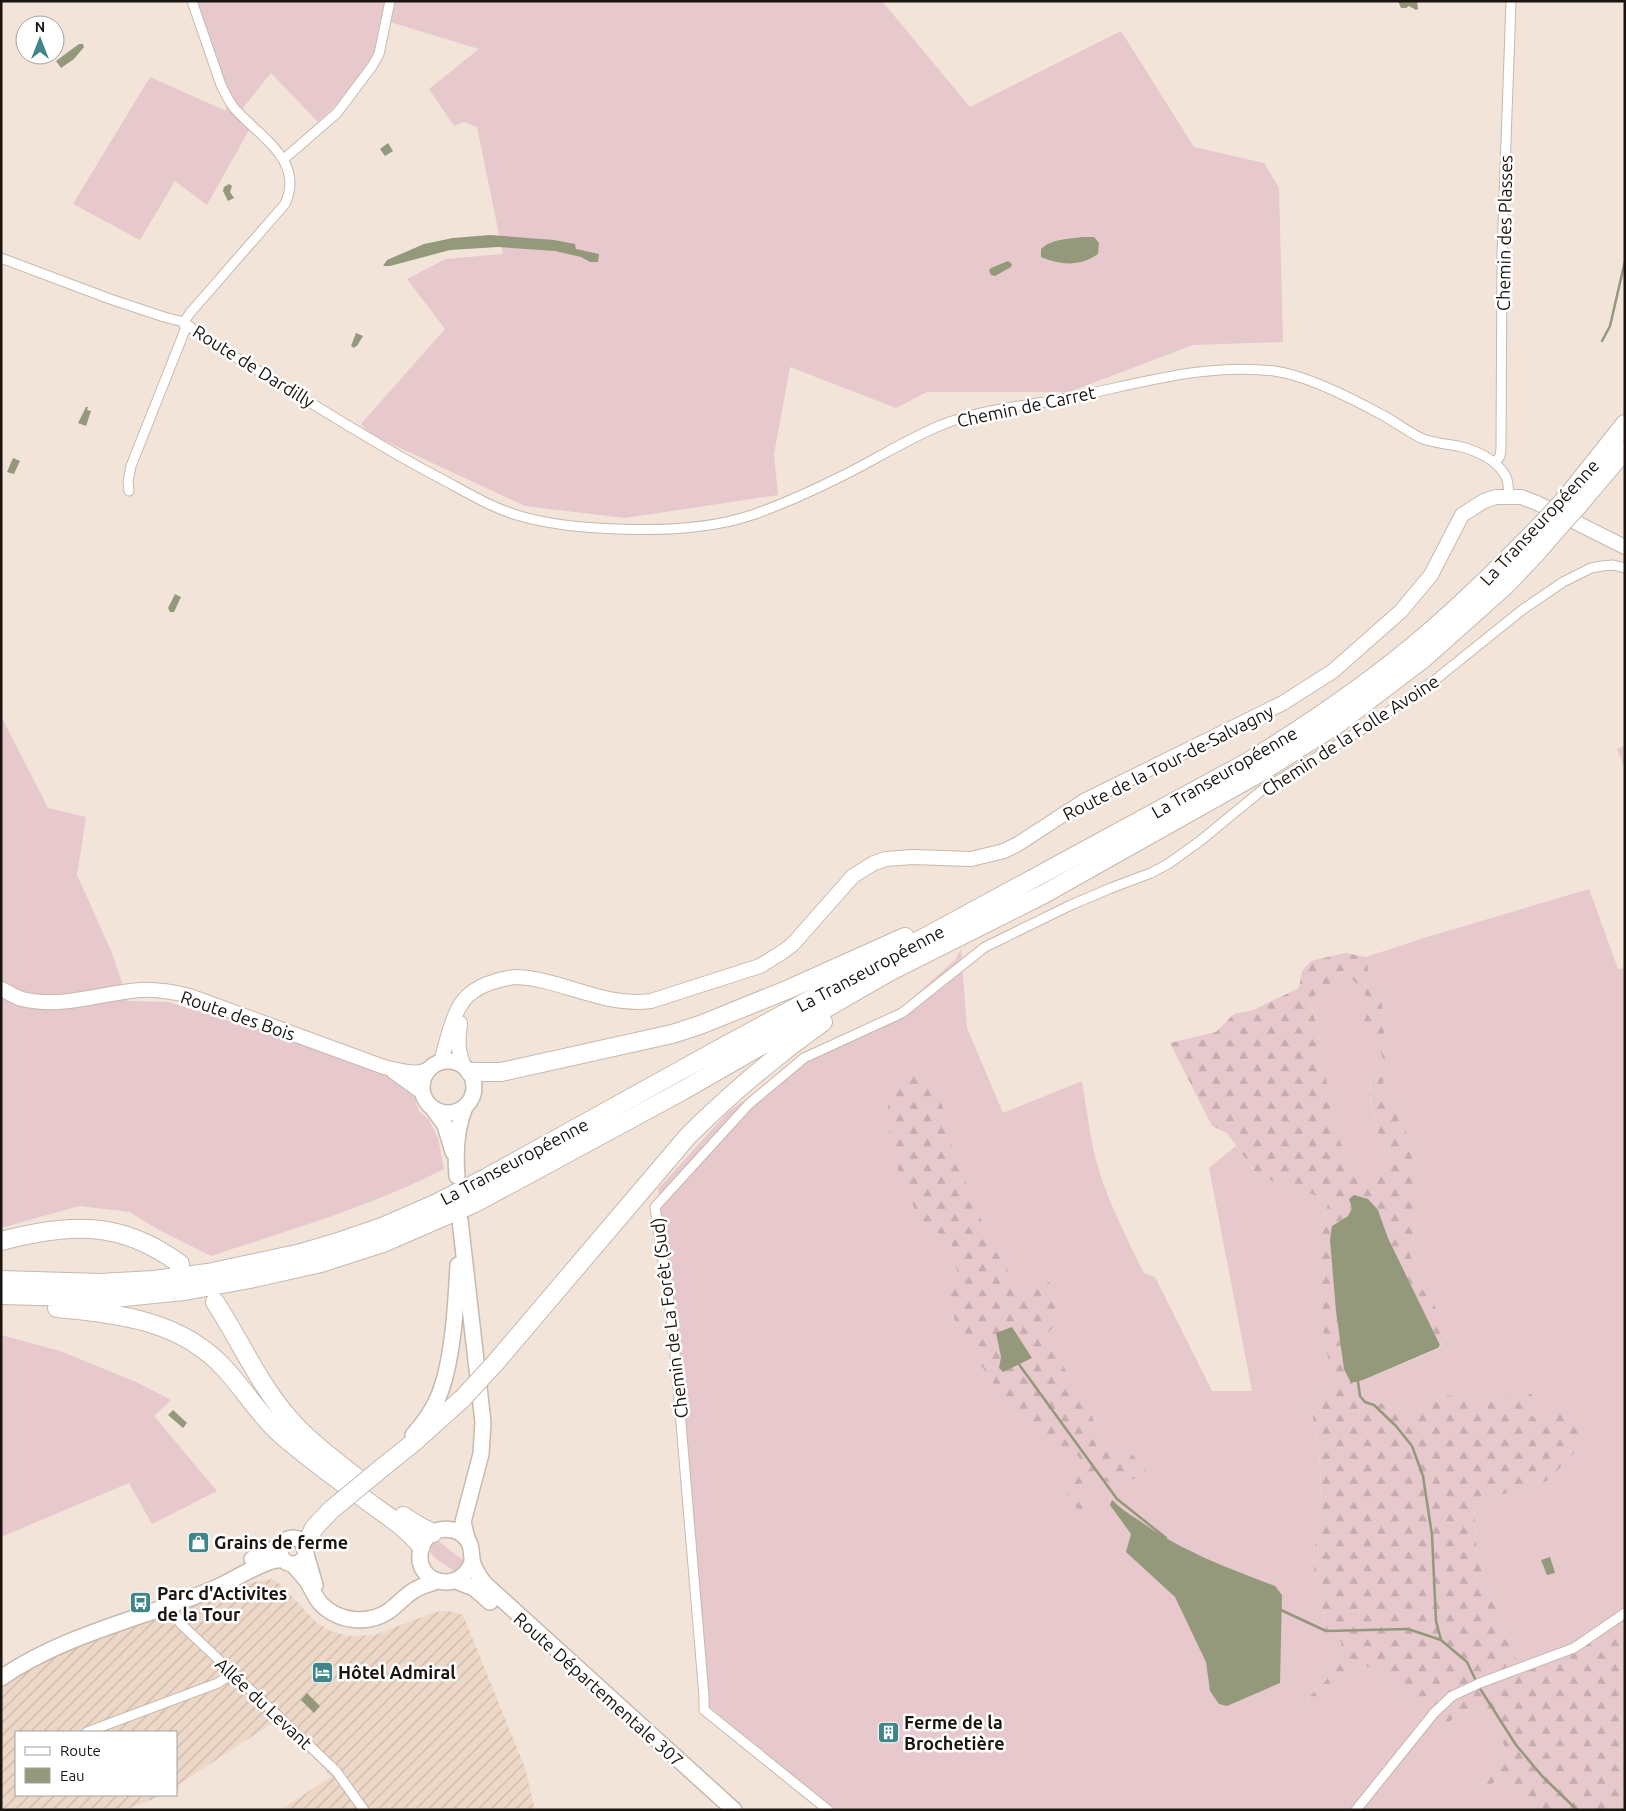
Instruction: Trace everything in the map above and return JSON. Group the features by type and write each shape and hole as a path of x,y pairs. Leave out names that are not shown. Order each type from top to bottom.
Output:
{"highway":[{"name":"La Transeuropéenne","path":"1571,503 1625,424"},
{"name":"La Transeuropéenne","path":"1,1280 100,1283 154,1280 208,1273 301,1252 382,1227 435,1204 486,1178 1246,763 1293,734 1390,664 1426,635 1549,527 1625,450"},
{"name":"La Transeuropéenne","path":"1,1295 114,1298 184,1291 250,1279 321,1263 383,1243 475,1203 648,1110 889,972 1044,894 1244,782 1336,726 1424,658 1471,617 1539,550 1549,527"},
{"path":"467,1069 501,1072 672,1034 700,1025 789,989 914,933 938,931"},
{"path":"293,1551 329,1508 381,1465 413,1443 463,1398 496,1362 688,1136 719,1106 788,1047 871,990 889,972"},
{"path":"1,1241 56,1229 93,1228 128,1236 147,1243 180,1264"},
{"path":"1,1295 19,1304 97,1312 145,1320 170,1329 199,1345 225,1368 265,1418 284,1437 404,1527 421,1555"},
{"path":"215,1302 268,1390 287,1416 306,1437 403,1516 419,1526 438,1531"}],"main road":[{"path":"457,1062 467,1069 473,1078 474,1094 466,1107 459,1127 457,1170 445,1125 424,1099 422,1092 424,1076 435,1065 457,1062"},
{"path":"434,1110 450,1114 466,1107"},
{"path":"381,1465 422,1425 431,1412 443,1385 456,1304 460,1227 483,1422 481,1454 463,1522 466,1538 472,1550 472,1562 467,1573 456,1581 444,1582 438,1581 427,1574 421,1555"},
{"path":"293,1551 311,1576 320,1593 336,1608 358,1614 369,1613 396,1598 408,1585 421,1555 424,1541 447,1527 459,1510 472,1485"},
{"path":"438,1531 454,1530 466,1538"},
{"path":"293,1551 307,1582 321,1604 329,1611 347,1619 371,1619 379,1616 420,1587 438,1581"},
{"path":"1,1678 23,1662 69,1641 168,1601 214,1577 293,1551"},
{"name":"Route Départementale 307","path":"472,1562 476,1573 496,1595 734,1810"},
{"name":"Route Départementale 307","path":"456,1581 474,1588 721,1810"},
{"path":"1,1668 20,1655 66,1634 168,1601"}],"street":[{"path":"129,491 128,482 131,466 185,330 184,322 285,204 290,195 290,175 284,160 235,109 227,98 192,1"},
{"path":"284,160 337,113 373,65 379,54 390,1"},
{"name":"Chemin des Plasses","path":"1495,463 1500,456 1501,449 1502,245 1511,1"},
{"name":"Route de Dardilly","path":"1,258 164,318 184,322 209,342 384,448 493,506"},
{"name":"Chemin de Carret","path":"493,506 516,515 549,522 592,527 619,529 681,528 716,524 750,516 791,500 844,475 909,440 942,425 981,412 1058,400 1208,369 1278,372 1310,382 1340,394 1386,417 1419,437 1438,444 1457,446 1479,453 1495,463"},
{"path":"1495,463 1505,475 1509,496"},
{"name":"Route de la Tour-de-Salvagny","path":"435,1065 462,1002 478,987 508,978 524,978 610,999 635,1003 651,1001 760,966 793,944 853,876 874,863 886,859 906,858 971,859 1004,851 1084,801 1283,703 1333,671 1401,611 1431,575 1462,516 1484,501 1496,497 1521,497 1537,503 1625,547"},
{"name":"Chemin de la Folle Avoine","path":"1072,905 1111,888 1151,874 1168,864 1200,841 1261,791 1363,729 1435,680 1522,610 1563,582 1591,568 1613,565 1625,568"},
{"name":"Chemin de La Forêt (Sud)","path":"828,1810 704,1710 676,1364 655,1207 749,1104 804,1058 902,1013 985,947 1072,905"},
{"path":"467,1069 458,1052 460,1023 469,1005 490,983"},
{"name":"Route des Bois","path":"1,989 20,998 58,1003 75,1002 109,994 142,990 171,991 190,996 384,1067 407,1080 422,1092"},
{"name":"Route des Bois","path":"384,1067 421,1072 435,1065"},
{"name":"Allée du Levant","path":"168,1601 180,1623 336,1771 364,1810"},
{"path":"1356,1810 1434,1713 1452,1696 1480,1683 1574,1648 1625,1613"},
{"path":"90,1731 218,1683 233,1673"}],"shaded area":[{"path":"273,1579 317,1623 333,1632 349,1636 375,1635 435,1612 449,1611 463,1615 525,1768 535,1810 280,1810 331,1777 320,1764 274,1722 178,1785 178,1731 15,1731 15,1796 161,1796 124,1810 1,1810 1,1684 22,1670 73,1646 235,1585"}],"green space":[{"path":"197,1 882,1 970,107 1121,31 1194,147 1264,163 1279,188 1283,342 1193,345 1069,392 927,392 896,408 790,367 774,454 778,495 625,518 525,506 370,434 361,424 445,329 407,279 446,259 503,254 477,127 464,122 454,126 429,89 479,49 380,19 375,55 341,100 318,122 271,73 238,114 249,130 207,205 175,181 140,240 73,204 150,77 226,111 228,93"},
{"path":"1,716 48,808 86,817 77,875 112,953 128,1001 168,1002 298,1042 397,1080 412,1092 419,1111 429,1120 438,1138 444,1169 416,1183 358,1206 211,1256 157,1229 130,1212 79,1206 1,1228"},
{"path":"1625,745 1625,770 1617,749"},
{"path":"1589,889 1618,969 1625,968 1625,1613 1574,1648 1520,1669 1477,1557 1474,1503 1547,1481 1539,1421 1532,1416 1532,1395 1483,1398 1441,1395 1429,1411 1394,1408 1360,1396 1351,1383 1363,1380 1438,1349 1446,1338 1409,1249 1416,1229 1416,1190 1421,1180 1412,1157 1404,1123 1383,1082 1387,1069 1382,1006 1369,973 1366,957"},
{"path":"961,949 967,1028 1003,1113 1082,1081 1094,1153 1109,1199 1144,1273 1155,1277 1212,1391 1252,1391 1209,1168 1236,1146 1258,1176 1329,1200 1313,1254 1318,1281 1316,1290 1333,1384 1311,1405 1319,1454 1321,1488 1313,1563 1326,1631 1337,1631 1343,1651 1324,1665 1327,1678 1308,1698 1304,1709 1350,1672 1365,1666 1381,1672 1442,1731 1455,1716 1480,1706 1501,1737 1505,1755 1494,1773 1481,1783 1483,1790 1501,1776 1519,1789 1535,1810 835,1810 708,1706 679,1354 658,1189 728,1112 802,1059 852,1031 900,1009 955,960"},
{"path":"1345,953 1366,957 1369,973 1382,1005 1387,1069 1383,1082 1404,1123 1412,1157 1421,1180 1416,1190 1416,1229 1409,1249 1411,1257 1444,1325 1446,1338 1440,1345 1388,1238 1378,1210 1352,1208 1348,1216 1332,1226 1344,1369 1360,1396 1394,1408 1429,1411 1441,1395 1483,1398 1532,1394 1532,1416 1539,1420 1541,1410 1576,1410 1581,1429 1579,1448 1547,1481 1474,1503 1477,1557 1520,1668 1574,1648 1625,1613 1625,1810 1535,1810 1519,1789 1501,1776 1483,1791 1481,1783 1494,1773 1505,1755 1501,1737 1480,1706 1455,1716 1442,1731 1381,1672 1365,1666 1350,1672 1304,1710 1308,1698 1327,1679 1324,1665 1343,1650 1337,1631 1326,1631 1313,1563 1321,1488 1319,1454 1311,1405 1333,1384 1316,1290 1318,1281 1313,1254 1329,1200 1258,1176 1227,1133 1212,1126 1170,1043 1216,1032 1234,1014 1253,1010 1299,988 1302,971 1311,961","holes":["1345,970 1364,993 1370,1004 1363,1025 1373,1032 1384,1061 1384,1074 1372,1075 1370,1083 1372,1106 1379,1137 1388,1144 1394,1163 1391,1169 1349,1177 1329,1095 1319,1034 1309,999 1333,982 1338,973"]},
{"path":"1345,970 1364,993 1370,1004 1371,1026 1384,1062 1384,1074 1372,1075 1370,1099 1379,1137 1388,1144 1394,1163 1391,1169 1369,1176 1349,1178 1329,1095 1319,1034 1309,998 1333,982 1338,973"},
{"path":"917,1065 942,1105 954,1154 992,1245 1020,1289 1046,1279 1066,1302 1059,1320 1046,1335 1092,1417 1111,1459 1117,1461 1122,1453 1128,1449 1151,1477 1133,1479 1128,1483 1122,1484 1104,1481 1089,1487 1085,1503 1090,1531 1067,1493 1085,1466 1070,1449 1048,1446 1022,1418 988,1376 962,1327 956,1324 951,1299 952,1289 958,1276 953,1247 947,1237 923,1226 898,1169 892,1152 889,1134 888,1087"},
{"path":"1,1335 60,1351 136,1382 171,1400 154,1416 217,1491 152,1524 129,1483 1,1537"},
{"path":"437,1540 464,1561 463,1565 456,1572 436,1559 429,1551 433,1542"}],"water":[{"path":"1398,1 1417,1 1418,9 1416,10 1409,6 1401,8"},
{"path":"79,44 83,44 84,47 74,59 61,68 59,65 65,65 65,54"},
{"path":"388,143 393,151 385,156 380,149"},
{"path":"229,184 232,186 230,192 234,198 228,201 223,191 224,187"},
{"path":"490,235 554,240 575,244 576,249 599,254 598,262 590,262 581,257 555,251 498,247 450,250 390,266 383,266 387,260 424,244 453,238"},
{"path":"1094,237 1099,243 1098,254 1077,263 1056,262 1041,257 1041,249 1050,243"},
{"path":"1008,261 1012,264 1011,267 995,276 991,275 989,270 991,268"},
{"path":"356,333 363,336 354,348 351,346"},
{"path":"86,407 88,407 87,410 91,411 86,426 78,423"},
{"path":"13,458 20,461 14,474 7,472"},
{"path":"175,594 181,597 174,612 170,612 168,608"},
{"path":"1354,1195 1368,1199 1378,1210 1388,1238 1440,1345 1438,1348 1363,1380 1351,1383 1344,1369 1336,1311 1330,1240 1332,1226 1348,1216 1352,1208 1349,1199"},
{"path":"1012,1327 1032,1358 1003,1372 999,1368 1001,1357 996,1333"},
{"path":"173,1410 187,1423 183,1428 168,1415"},
{"path":"1112,1500 1156,1532 1188,1550 1275,1586 1282,1595 1280,1683 1227,1706 1219,1704 1210,1691 1206,1662 1175,1597 1126,1552 1131,1534 1110,1505"},
{"path":"1550,1557 1555,1573 1547,1575 1541,1560"},
{"path":"307,1693 320,1706 314,1713 301,1700"}],"waterway":[{"path":"1602,341 1610,326 1625,261"},
{"path":"1018,1363 1117,1499 1166,1538"},
{"path":"1358,1382 1360,1396 1365,1402 1374,1405 1396,1426 1412,1446 1423,1476 1432,1535 1436,1621 1441,1640 1467,1662 1476,1681"},
{"path":"1281,1610 1326,1631 1408,1629 1441,1640"},
{"path":"1479,1687 1516,1745 1542,1776 1577,1810"}],"place":[{"name":"Grains de ferme","path":"198,1542"},
{"name":"Parc d'Activites de la Tour","path":"141,1603"},
{"name":"Hôtel Admiral","path":"322,1672"},
{"name":"Ferme de la Brochetière","path":"888,1732"}]}
